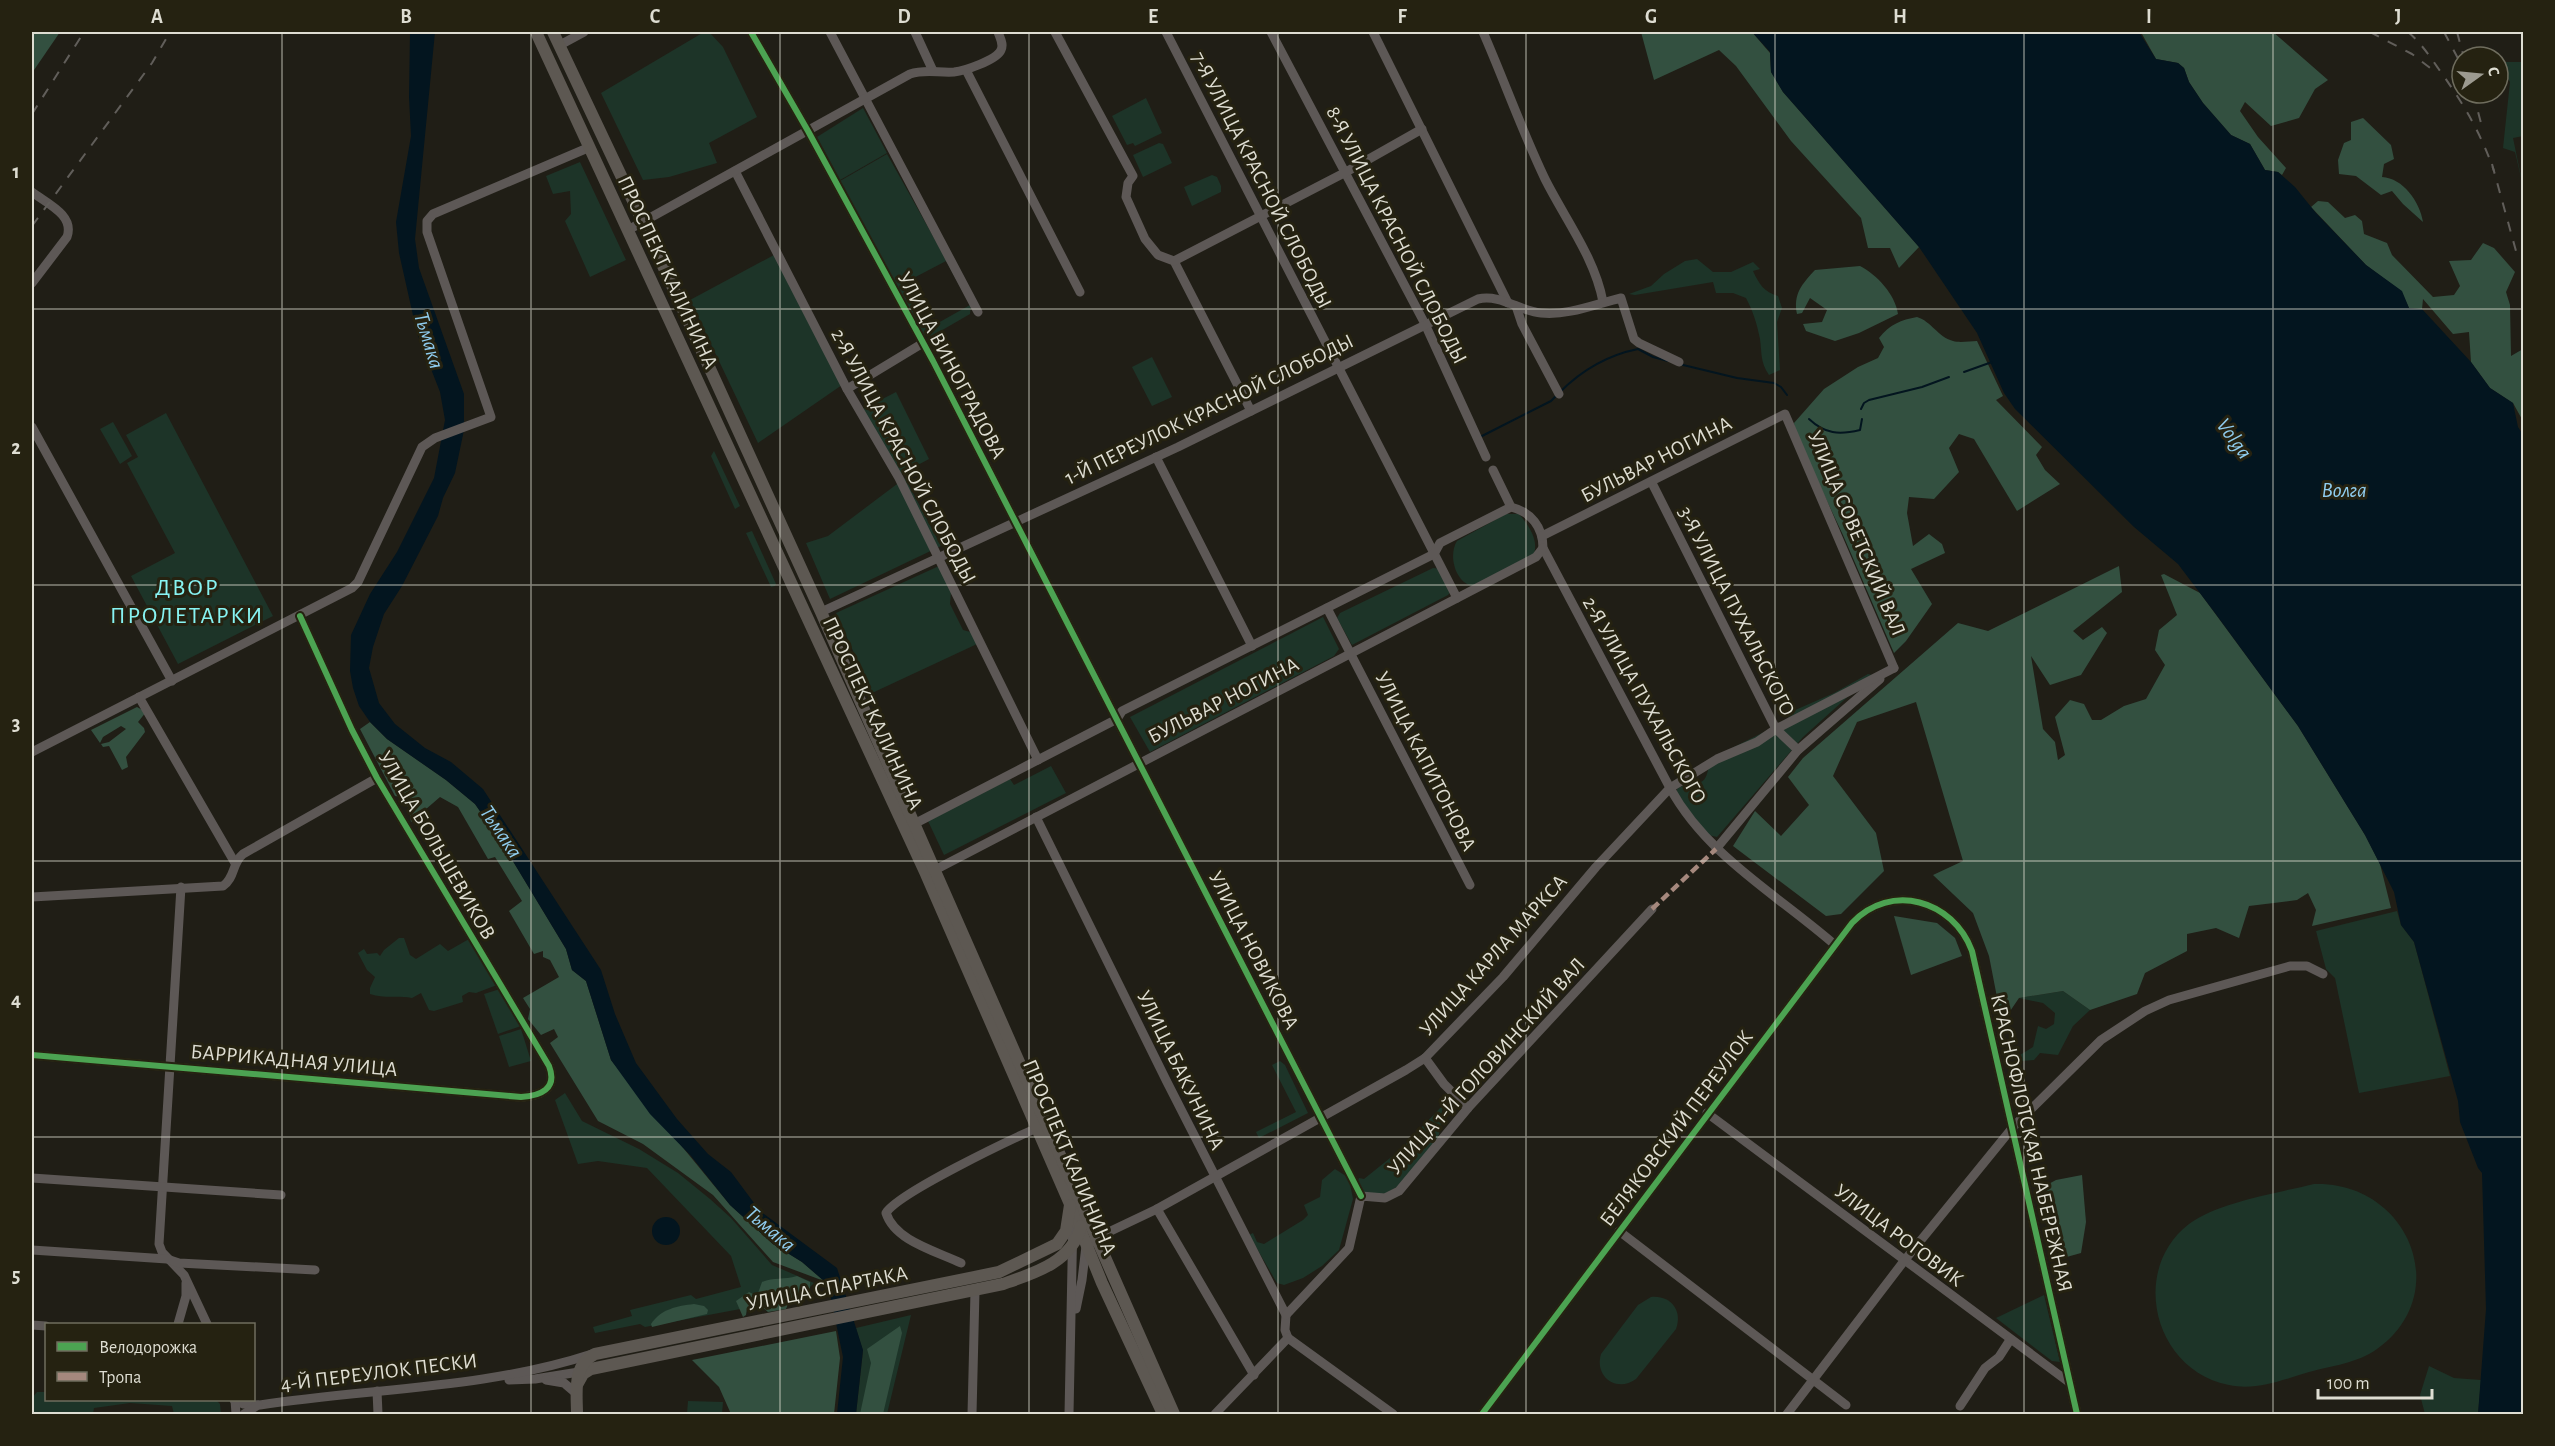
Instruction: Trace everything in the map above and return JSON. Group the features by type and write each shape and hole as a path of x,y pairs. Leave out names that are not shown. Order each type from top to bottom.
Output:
{"main road":[{"name":"ПРОСПЕКТ КАЛИНИНА","path":"553,32 643,222 821,612 914,824 931,872 1036,1128 1078,1209"},
{"name":"ПРОСПЕКТ КАЛИНИНА","path":"539,37 678,342 931,872 1078,1209 1101,1280 1163,1414"},
{"path":"539,37 551,48 560,45"},
{"path":"590,147 600,146 609,150"},
{"path":"678,342 689,341 698,344"},
{"path":"805,612 814,614 821,612"},
{"name":"УЛИЦА СПАРТАКА","path":"869,1305 975,1291 1003,1284 1049,1266 1064,1256 1073,1245 1087,1242 1078,1209"},
{"name":"УЛИЦА СПАРТАКА","path":"594,1354 663,1347 869,1305 984,1276 1004,1270 1049,1250 1060,1241 1078,1209"},
{"name":"ПРОСПЕКТ КАЛИНИНА","path":"1087,1242 1105,1257 1174,1414"},
{"path":"1049,1250 1073,1245"},
{"name":"УЛИЦА СПАРТАКА","path":"581,1380 663,1347"},
{"path":"577,1414 583,1361 594,1354"}],"street":[{"path":"560,45 584,32"},
{"name":"УЛИЦА ВИНОГРАДОВА","path":"751,32 808,130 923,343 1117,718"},
{"path":"830,32 978,312"},
{"path":"915,32 933,71"},
{"path":"628,230 914,73 966,70 998,54 1002,46 998,32"},
{"path":"1054,32 1133,176 1128,183 1126,197 1145,239 1158,255 1174,261 1251,411"},
{"name":"7-Я УЛИЦА КРАСНОЙ СЛОБОДЫ","path":"1166,32 1457,598"},
{"name":"8-Я УЛИЦА КРАСНОЙ СЛОБОДЫ","path":"1271,32 1425,324 1486,457"},
{"path":"1373,32 1558,394"},
{"path":"1483,32 1545,178 1592,265 1601,288 1603,302"},
{"path":"966,70 1080,292"},
{"path":"1174,261 1346,172 1422,129"},
{"path":"32,752 300,616 356,585 420,450 436,437 490,417 434,255 427,232 427,221 433,214 590,147"},
{"name":"2-Я УЛИЦА КРАСНОЙ СЛОБОДЫ","path":"735,171 847,389 899,478 1038,760"},
{"path":"32,192 64,217 69,230 67,237 32,284"},
{"name":"1-Й ПЕРЕУЛОК КРАСНОЙ СЛОБОДЫ","path":"821,612 1155,457 1478,299 1490,297 1533,312 1554,314 1621,298 1634,339 1639,344 1679,362"},
{"path":"847,389 923,343"},
{"name":"БУЛЬВАР НОГИНА","path":"1542,536 1652,483 1785,414"},
{"name":"УЛИЦА СОВЕТСКИЙ ВАЛ","path":"1785,414 1894,668"},
{"path":"32,427 172,681"},
{"path":"1155,457 1252,646"},
{"path":"1493,470 1510,507 1531,517 1542,536"},
{"name":"3-Я УЛИЦА ПУХАЛЬСКОГО","path":"1652,483 1776,729 1798,750"},
{"name":"БУЛЬВАР НОГИНА","path":"914,824 1117,718 1122,711 1434,554 1440,543 1510,507"},
{"name":"2-Я УЛИЦА ПУХАЛЬСКОГО","path":"1542,536 1543,548 1670,788 1691,822 1716,849 1835,945"},
{"name":"БУЛЬВАР НОГИНА","path":"931,872 1536,557 1543,548"},
{"name":"УЛИЦА КАПИТОНОВА","path":"1326,608 1470,885"},
{"name":"УЛИЦА БОЛЬШЕВИКОВ","path":"300,616 352,730 377,778 549,1066 552,1075 550,1086"},
{"path":"1716,849 1798,750 1894,668"},
{"name":"УЛИЦА КАРЛА МАРКСА","path":"1087,1242 1157,1209 1425,1058 1503,977 1596,867 1670,788 1717,759 1756,742 1776,729 1894,668"},
{"path":"140,697 235,863"},
{"name":"УЛИЦА НОВИКОВА","path":"1117,718 1361,1196"},
{"name":"УЛИЦА БОЛЬШЕВИКОВ","path":"32,897 224,885 231,878 235,863 243,854 377,778"},
{"name":"УЛИЦА БАКУНИНА","path":"1036,817 1214,1177 1286,1315 1285,1330 1288,1338"},
{"path":"181,887 168,1065 159,1244 167,1258 186,1280 207,1323"},
{"name":"БЕЛЯКОВСКИЙ ПЕРЕУЛОК","path":"1482,1414 1707,1113 1855,920 1873,907 1895,900 1921,902"},
{"name":"КРАСНОФЛОТСКАЯ НАБЕРЕЖНАЯ","path":"1921,902 1948,916 1970,946 2077,1414"},
{"name":"УЛИЦА 1-Й ГОЛОВИНСКИЙ ВАЛ","path":"1361,1196 1385,1197 1399,1191 1468,1108 1652,909"},
{"path":"1787,1414 1904,1261 2013,1127 2101,1040 2160,1004 2283,968 2307,966 2323,974"},
{"name":"БАРРИКАДНАЯ УЛИЦА","path":"32,1055 521,1097 541,1095 550,1086"},
{"path":"1425,1058 1443,1084 1468,1108"},
{"name":"УЛИЦА РОГОВИК","path":"1707,1113 2070,1383"},
{"path":"961,1263 903,1236 889,1223 886,1213 891,1206 907,1196 991,1149 1036,1128"},
{"path":"32,1178 281,1195"},
{"path":"1286,1315 1349,1248 1361,1196"},
{"path":"1069,1414 1071,1278 1078,1209"},
{"path":"1157,1209 1254,1375"},
{"path":"1619,1231 1846,1405"},
{"path":"1072,1323 1082,1280 1087,1242"},
{"path":"32,1250 167,1258 179,1263 315,1270"},
{"path":"1049,1266 1066,1270 1071,1278"},
{"path":"1082,1280 1092,1277 1101,1280"},
{"path":"178,1323 186,1296 186,1280"},
{"path":"972,1414 975,1291"},
{"path":"1215,1414 1288,1338 1393,1414"},
{"path":"1960,1406 1985,1368 1999,1357 2010,1340"},
{"name":"4-Й ПЕРЕУЛОК ПЕСКИ","path":"237,1401 247,1405 260,1405 492,1378 536,1370 594,1354"},
{"name":"4-Й ПЕРЕУЛОК ПЕСКИ","path":"492,1378 498,1380 581,1380"},
{"name":"4-Й ПЕРЕУЛОК ПЕСКИ","path":"535,1379 561,1382 581,1380"},
{"path":"377,1391 378,1414"},
{"path":"244,1414 260,1405"}],"green space":[{"path":"35,32 60,32 32,73 32,36"},
{"path":"704,32 709,32 723,47 757,117 709,143 717,163 669,177 643,180 601,93"},
{"path":"1641,32 1752,32 1770,53 1771,72 1783,92 1919,247 1899,268 1890,248 1868,248 1861,218 1791,141 1736,66 1719,50 1654,80"},
{"path":"2145,32 2273,32 2328,80 2315,89 2299,118 2271,126 2245,102 2240,111 2258,137 2286,168 2282,175 2265,170 2250,144 2231,135 2203,103 2189,82 2184,68 2178,63 2156,59 2142,34"},
{"path":"2510,62 2523,62 2523,136 2513,138 2523,186 2515,152 2503,148 2508,105 2510,105"},
{"path":"1146,98 1162,133 1135,146 1133,143 1127,145 1112,116"},
{"path":"863,108 887,153 840,180 817,137"},
{"path":"2363,118 2391,145 2394,159 2384,164 2382,177 2390,178 2409,192 2418,207 2423,222 2392,191 2381,195 2356,176 2339,174 2338,160 2344,143 2351,140 2351,122"},
{"path":"1159,143 1163,144 1172,163 1143,177 1133,155"},
{"path":"887,154 971,304 970,314 932,336 921,335 840,181","holes":["946,261 970,305 929,328 904,283"]},
{"path":"580,162 626,260 590,277 565,221 571,214 570,191 553,194 546,176"},
{"path":"1212,175 1217,177 1221,192 1192,206 1184,187"},
{"path":"2318,201 2328,202 2345,218 2355,215 2362,221 2364,234 2387,243 2392,255 2433,297 2454,295 2460,286 2449,261 2471,260 2483,243 2494,248 2515,272 2506,292 2510,305 2511,356 2523,349 2523,421 2513,403 2490,388 2471,362 2469,332 2453,334 2423,299 2422,309 2409,308 2401,291 2366,265 2311,207"},
{"path":"774,255 842,385 758,443 690,300"},
{"path":"1697,259 1713,272 1731,272 1753,262 1760,269 1753,271 1757,280 1766,290 1778,296 1782,308 1777,322 1780,370 1769,375 1766,370 1756,323 1746,298 1733,293 1716,293 1713,282 1635,295 1629,294 1651,286 1664,274 1685,261"},
{"path":"1860,266 1873,274 1889,292 1898,314 1859,333 1835,341 1806,331 1803,324 1822,322 1827,310 1810,298 1802,313 1797,314 1796,301 1806,280 1815,270"},
{"path":"1917,317 1953,341 1977,341 2003,396 1996,400 2042,447 2036,455 2045,470 2060,484 2017,511 1974,439 1959,434 1949,448 1959,472 1934,499 1909,497 1907,513 1913,546 1929,534 1942,544 1945,553 1911,569 1932,604 1906,641 1894,653 1843,535 1795,433 1794,423 1824,389 1858,367 1878,358 1884,347 1879,338 1887,329 1901,321"},
{"path":"1152,357 1172,397 1152,406 1132,367"},
{"path":"896,392 929,459 899,475 863,409"},
{"path":"166,413 273,616 178,664 131,576 175,553 127,463 138,457 126,435"},
{"path":"113,422 132,456 120,464 100,429"},
{"path":"714,451 740,506 735,509 711,456"},
{"path":"905,478 941,546 830,599 806,543 828,536"},
{"path":"1506,514 1519,514 1527,524 1535,546 1532,557 1472,586 1466,583 1457,574 1453,560 1457,541"},
{"path":"752,531 775,586 771,587 746,533"},
{"path":"939,566 951,591 950,604 963,630 974,633 977,644 872,693 836,613"},
{"path":"2119,566 2122,592 2073,631 2083,640 2102,627 2107,633 2081,675 2050,685 2031,656 2043,729 2055,742 2058,760 2065,755 2055,717 2070,700 2084,704 2092,720 2101,720 2124,706 2146,699 2165,665 2155,650 2159,630 2177,615 2161,575 2164,574 2200,593 2298,726 2365,835 2380,864 2391,908 2312,926 2316,910 2308,893 2297,900 2249,906 2239,938 2216,928 2187,934 2187,951 2145,973 2137,994 2090,1010 2063,991 2019,998 2002,1023 1989,956 1973,913 1933,875 1963,861 1916,702 1857,722 1833,776 1876,833 1884,871 1841,914 1826,916 1733,846 1755,811 1781,836 1809,805 1788,777 1803,758 1958,623 1988,631"},
{"path":"1433,568 1442,569 1452,590 1448,595 1352,645 1337,618 1340,613"},
{"path":"1323,617 1339,649 1334,656 1150,752 1130,717"},
{"path":"1868,674 1872,675 1803,737 1717,837 1708,835 1677,795 1677,789 1703,781 1710,759 1770,729 1788,718 1793,711 1834,693"},
{"path":"137,707 146,712 138,722 145,732 126,757 128,767 122,770 109,746 103,747 101,744 109,742 126,729 121,726 103,737 100,743 91,730"},
{"path":"370,722 387,739 446,780 475,804 502,843 566,949 572,970 586,981 611,1060 730,1205 773,1244 802,1262 824,1281 773,1262 713,1195 643,1144 598,1121 550,1043 558,1037 554,1029 541,1035 528,1019 530,1009 523,998 559,977 550,960 543,957 543,951 534,954 509,911 522,901 495,857 488,859 458,807 440,797 411,822 409,809 402,797 395,796 360,729"},
{"path":"1051,766 1066,793 944,855 928,821 1010,779 1014,785"},
{"path":"2397,911 2401,925 2414,942 2450,1076 2359,1093 2335,978 2326,969 2316,931"},
{"path":"1894,916 1937,923 1955,938 1962,956 1911,975"},
{"path":"399,938 404,938 410,955 416,959 440,944 448,951 469,939 497,985 476,993 469,992 462,996 463,1002 434,1011 429,1010 421,993 412,998 370,994 375,977 367,970 358,953 364,949 367,954 377,953 380,956"},
{"path":"500,989 521,1026 498,1034 484,994"},
{"path":"2063,991 2090,1010 2073,1026 2058,1055 2040,1053 2034,1060 2021,1061 2020,1055 2033,1047 2038,1026 2046,1029 2054,1024 2055,1013 2043,1003 2019,998"},
{"path":"521,1029 531,1061 509,1067 499,1036"},
{"path":"1280,1061 1285,1065 1308,1113 1259,1138 1256,1132 1296,1112 1272,1065"},
{"path":"565,1093 582,1121 639,1149 678,1173 731,1218 772,1265 814,1283 799,1298 645,1327 640,1324 595,1333 593,1327 632,1316 630,1310 691,1295 696,1299 741,1287 731,1256 647,1168 598,1161 578,1164 555,1100"},
{"path":"1443,1105 1438,1138 1422,1164 1405,1181 1387,1192 1377,1195 1360,1191 1357,1183 1359,1178 1364,1179 1400,1150"},
{"path":"1335,1169 1349,1178 1353,1199 1339,1250 1322,1266 1303,1278 1284,1285 1277,1283 1249,1235 1253,1233 1257,1242 1264,1244 1303,1220 1308,1215 1304,1205 1320,1197 1322,1180"},
{"path":"2082,1175 2086,1222 2081,1253 2063,1258 2045,1186 2056,1180"},
{"path":"2314,1184 2347,1188 2374,1201 2396,1220 2410,1244 2416,1271 2413,1299 2401,1326 2377,1349 2361,1358 2269,1384 2249,1387 2229,1385 2203,1376 2183,1360 2168,1340 2158,1316 2156,1291 2159,1267 2170,1244 2189,1224 2201,1216 2249,1199"},
{"path":"797,1276 810,1282 810,1288 803,1300 796,1299 789,1302 786,1309 768,1312 760,1305 747,1308 746,1315 743,1317 736,1301 749,1292 757,1296 762,1282"},
{"path":"2044,1295 2060,1362 2052,1361 1996,1318"},
{"path":"1651,1297 1664,1298 1673,1305 1678,1316 1676,1329 1636,1379 1629,1383 1615,1383 1604,1376 1601,1370 1601,1354 1638,1305"},
{"path":"694,1304 704,1306 708,1310 707,1314 652,1327 651,1324 655,1319 665,1312 676,1307"},
{"path":"911,1315 887,1414 856,1414 863,1351 856,1328"},
{"path":"900,1326 902,1333 883,1414 860,1414 871,1363 867,1349"},
{"path":"836,1331 840,1358 834,1414 731,1414 719,1387 692,1360"},
{"path":"2429,1366 2454,1378 2481,1380 2478,1414 2425,1414 2420,1395"},
{"path":"37,1392 45,1392 45,1401 217,1401 220,1404 221,1414 174,1414 172,1406 130,1403 94,1408 93,1414 33,1414 32,1398"},
{"path":"688,1401 723,1402 722,1414 687,1414"}],"water":[{"name":"Тьмака","path":"410,32 435,32 415,239 419,268 464,394 464,430 455,473 443,498 438,516 402,586 384,614 373,647 369,668 379,703 395,724 425,748 451,762 483,789 601,970 615,1014 636,1063 677,1119 708,1154 731,1172 760,1211 837,1268 863,1350 856,1414 837,1414 843,1357 830,1294 824,1281 802,1262 773,1244 730,1205 691,1156 650,1114 611,1060 586,981 572,970 566,949 502,843 475,804 446,780 387,739 370,722 359,706 353,688 350,671 351,635 370,594 397,552 434,478 445,420 440,392 417,333 399,253 396,222 411,136"},
{"name":"Волга","path":"1752,32 2139,32 2156,59 2178,63 2184,68 2189,82 2203,103 2231,135 2250,144 2265,170 2278,172 2295,187 2316,213 2366,265 2402,291 2409,308 2422,309 2471,362 2490,388 2513,403 2518,427 2524,436 2523,1414 2478,1414 2486,1309 2482,1173 2460,1122 2458,1101 2414,942 2401,925 2394,892 2365,835 2298,726 2178,564 2134,527 2015,409 2004,393 1977,333 1919,247 1783,92 1771,72 1770,52"},
{"path":"666,1217 676,1221 680,1231 676,1241 666,1245 656,1241 652,1231 656,1221"}],"waterway":[{"path":"1560,392 1596,364 1616,355 1638,349 1653,357 1668,361"},
{"path":"1964,372 1992,362"},
{"path":"1679,364 1737,378 1774,383 1781,387 1787,395"},
{"path":"1861,409 1869,400 1922,387 1949,377"},
{"path":"1482,436 1551,401 1556,396"},
{"path":"1809,419 1821,428 1839,433 1860,430 1862,419"}],"railway":[{"path":"32,114 84,32"},
{"path":"32,226 152,63 170,32"},
{"path":"2370,32 2412,54 2434,71"},
{"path":"2408,32 2428,54 2463,105 2477,130 2494,171"},
{"path":"2444,32 2451,45"},
{"path":"2457,32 2461,45"},
{"path":"2476,105 2481,123"},
{"path":"2492,164 2516,251"}],"marked path":[{"path":"1652,909 1716,849"}],"cycle path":[{"path":"751,32 808,131 933,361 1361,1196"},
{"path":"32,1055 521,1097 541,1093 549,1086 551,1080 549,1066 377,778 352,730 300,616"},
{"path":"1482,1414 1852,923 1868,910 1885,903 1902,900 1936,909 1951,919 1963,933 1972,951 2077,1414"}],"district":[{"name":"ДВОР ПРОЛЕТАРКИ","path":"187,601"}],"water label":[{"name":"Volga","path":"2235,438"}]}
